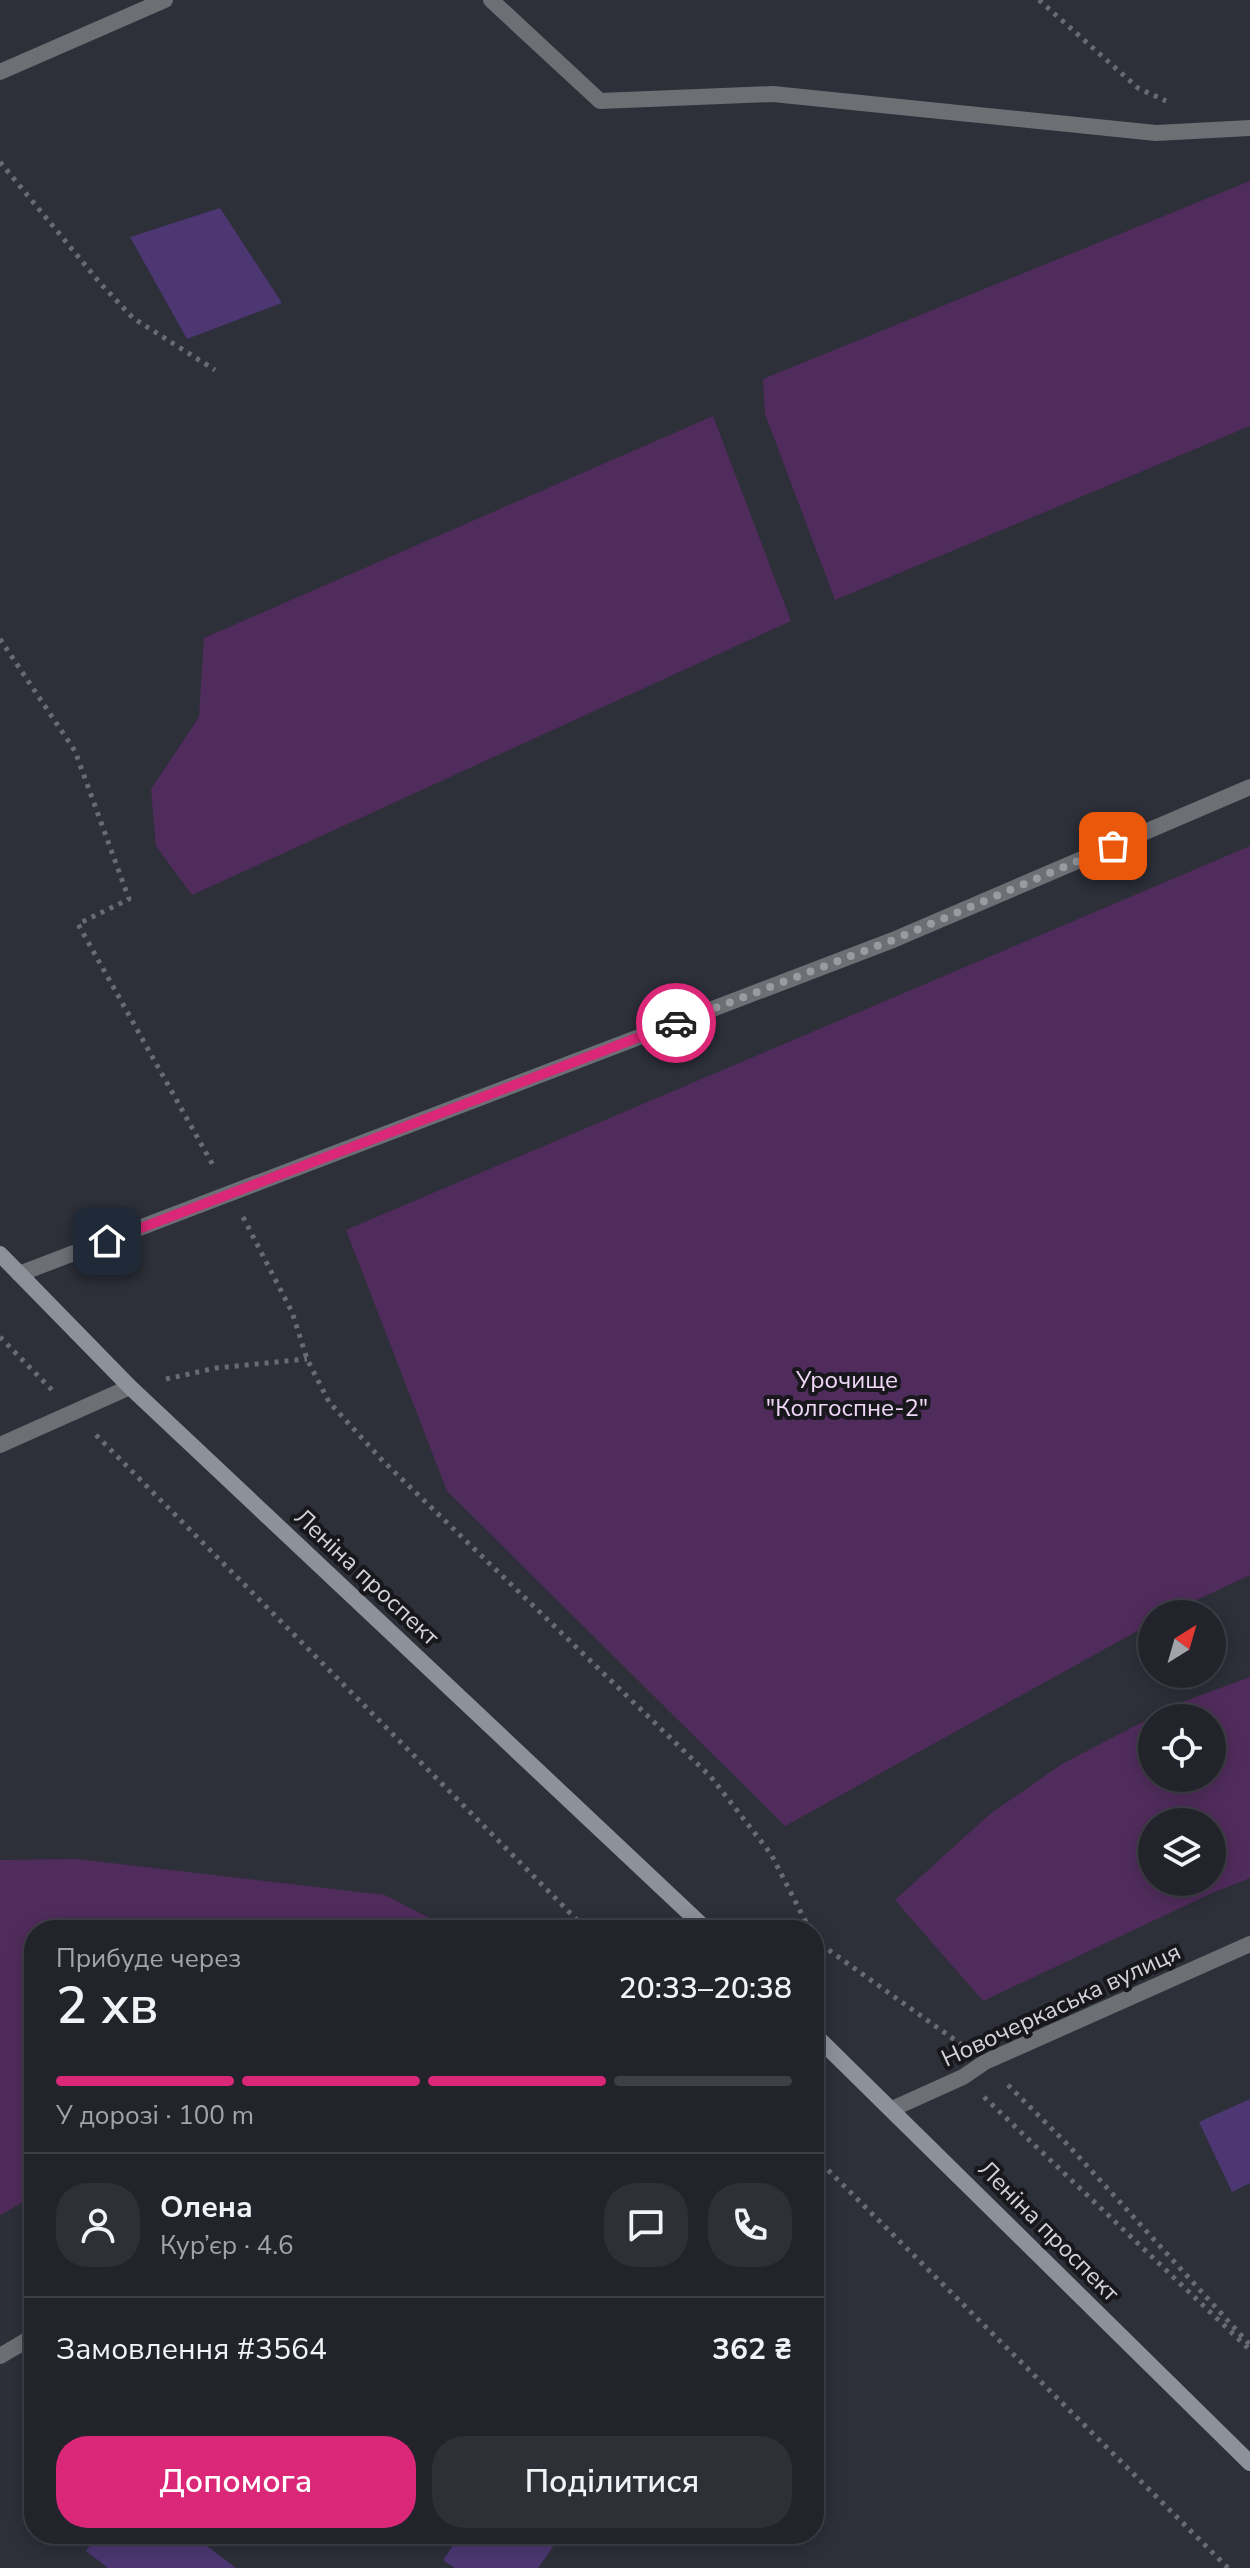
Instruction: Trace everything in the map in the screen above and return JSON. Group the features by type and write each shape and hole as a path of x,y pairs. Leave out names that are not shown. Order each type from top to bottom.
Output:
{"main road":[{"name":"Леніна проспект","path":"0,1254 130,1387 696,1920"},
{"name":"Леніна проспект","path":"824,2044 1250,2463"}],"street":[{"path":"0,72 165,0"},
{"path":"491,0 600,101 773,94 1156,133 1250,128"},
{"path":"19,1274 893,940 1250,787"},
{"path":"0,1445 130,1387"},
{"name":"Новочеркаська вулиця","path":"892,2109 963,2077 985,2062 1250,1944"},
{"path":"0,2356 24,2342"}],"path":[{"path":"1039,0 1138,88 1174,106"},
{"path":"0,162 100,283 133,318 215,370"},
{"path":"0,639 75,751 129,899 78,924 216,1170"},
{"path":"239,1210 292,1312 307,1359 329,1402 382,1460 711,1777 771,1854 805,1920"},
{"path":"0,1337 55,1393"},
{"path":"130,1387 216,1368 307,1359"},
{"path":"89,1427 577,1920"},
{"path":"824,1947 985,2062 1068,2145 1250,2347"},
{"path":"963,2077 1250,2347"},
{"path":"824,2166 1228,2568"}],"green space":[{"path":"1250,181 1250,426 835,600 765,414 763,379"},
{"path":"713,416 791,621 192,895 156,846 151,789 199,717 204,638"},
{"name":"Урочище \"Колгоспне-2\"","path":"1250,846 1250,1575 1197,1600 1138,1600 1138,1631 785,1826 447,1491 346,1230"},
{"path":"1250,1677 1250,1878 1226,1887 1226,1808 1138,1808 1138,1896 1206,1896 983,2001 895,1900 990,1814 1062,1764 1138,1724 1138,1792 1226,1792 1226,1704 1177,1704"},
{"path":"77,1859 385,1895 433,1920 24,1920 24,2202 0,2215 0,1860"}],"building":[{"path":"220,208 282,303 187,339 130,237"},
{"path":"1250,2099 1250,2183 1232,2192 1199,2122"},
{"path":"91,2544 204,2544 236,2568 108,2568 86,2551"},
{"path":"454,2544 555,2544 538,2568 455,2568 443,2560"}],"way so far":[{"path":"676,1023 893,940 1113,846"}],"route":[{"path":"107,1241 676,1023"}]}
